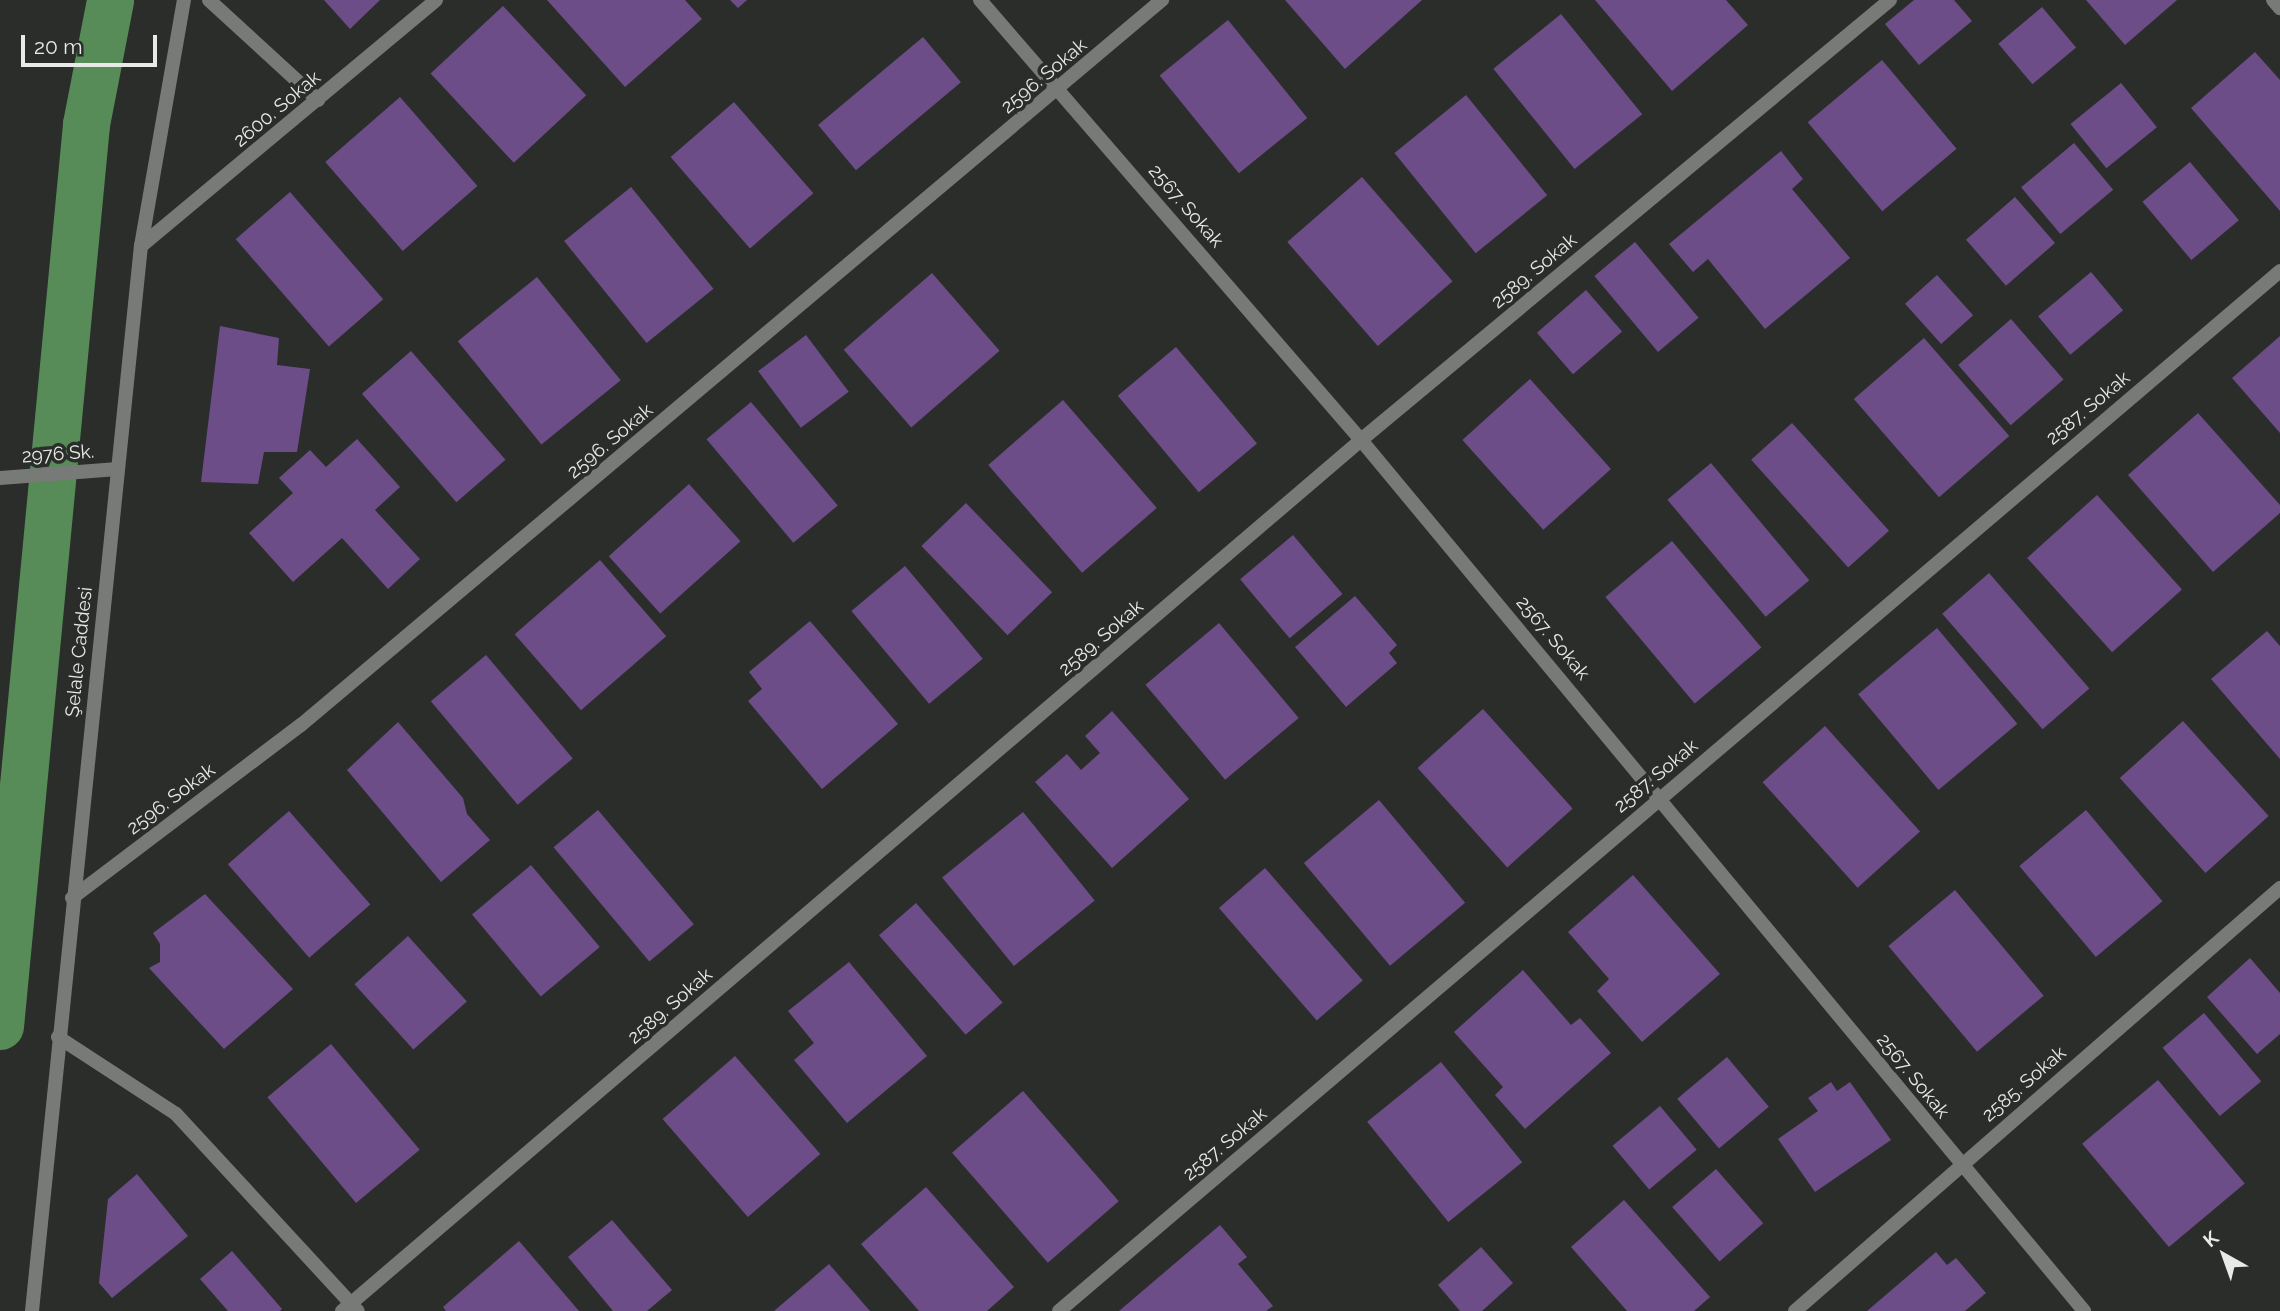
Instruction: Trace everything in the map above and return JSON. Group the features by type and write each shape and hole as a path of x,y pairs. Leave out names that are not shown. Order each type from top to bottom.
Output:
{"street":[{"name":"Şelale Caddesi","path":"32,1311 72,898 141,246 184,0"},
{"path":"209,0 318,100"},
{"name":"2600. Sokak","path":"141,246 436,0"},
{"name":"2567. Sokak","path":"980,0 1362,440 1661,797 2084,1311"},
{"name":"2596. Sokak","path":"72,898 301,725 1060,89 1162,0"},
{"name":"2589. Sokak","path":"351,1308 1362,440 1890,0"},
{"path":"2273,0 2280,8"},
{"name":"2587. Sokak","path":"1059,1311 2280,271"},
{"name":"2976 Sk.","path":"0,478 118,470"},
{"name":"2585. Sokak","path":"1796,1311 1961,1164 2280,888"},
{"path":"58,1037 176,1114 351,1308"}],"building":[{"path":"324,0 380,0 350,29"},
{"path":"547,0 685,0 702,19 625,87"},
{"path":"730,0 747,0 738,8"},
{"path":"1285,0 1422,0 1345,69"},
{"path":"1595,0 1726,0 1748,25 1672,91"},
{"path":"1914,0 1954,0 1972,21 1919,65 1885,24"},
{"path":"2086,0 2177,0 2125,45"},
{"path":"503,6 586,95 514,163 431,74"},
{"path":"2042,7 2076,48 2032,84 1998,44"},
{"path":"1561,14 1642,114 1575,169 1493,69"},
{"path":"1228,20 1307,118 1239,173 1160,75"},
{"path":"923,37 961,82 856,170 818,125"},
{"path":"2255,52 2280,80 2280,211 2191,108"},
{"path":"1882,60 1957,149 1882,211 1808,122"},
{"path":"2121,83 2157,127 2106,168 2070,124"},
{"path":"1466,95 1547,195 1476,253 1395,153"},
{"path":"400,97 477,186 403,251 325,162"},
{"path":"734,102 813,193 750,248 671,157"},
{"path":"2074,143 2113,190 2060,234 2021,187"},
{"path":"1781,151 1803,179 1792,189 1850,258 1765,329 1708,259 1693,272 1669,244"},
{"path":"2190,162 2239,220 2191,260 2143,202"},
{"path":"1362,177 1453,281 1378,346 1287,242"},
{"path":"631,187 713,289 647,343 564,241"},
{"path":"290,192 383,299 329,346 236,239"},
{"path":"2015,197 2055,243 2006,286 1966,240"},
{"path":"1635,242 1699,318 1658,352 1594,276"},
{"path":"2091,272 2123,310 2070,355 2038,316"},
{"path":"932,273 1000,351 911,427 844,350"},
{"path":"1937,275 1973,315 1941,344 1905,304"},
{"path":"537,277 621,380 541,445 458,341"},
{"path":"1586,290 1622,332 1573,374 1537,333"},
{"path":"2011,319 2063,379 2011,425 1958,365"},
{"path":"220,326 279,338 277,365 310,369 297,452 264,452 258,484 201,482"},
{"path":"806,335 849,392 801,428 758,371"},
{"path":"2280,336 2280,433 2232,378"},
{"path":"1924,338 2009,436 1939,497 1854,399"},
{"path":"1176,347 1257,444 1199,492 1118,396"},
{"path":"411,351 505,460 456,502 362,394"},
{"path":"1530,379 1611,469 1543,530 1462,440"},
{"path":"1063,400 1157,508 1082,573 988,465"},
{"path":"751,402 838,505 793,543 707,439"},
{"path":"2198,413 2280,505 2280,513 2213,572 2128,475"},
{"path":"1792,423 1889,531 1848,568 1751,460"},
{"path":"357,439 400,487 375,510 420,559 388,589 342,538 293,582 249,533 293,493 279,478 310,450 326,467"},
{"path":"1711,463 1809,580 1766,617 1667,500"},
{"path":"689,484 741,541 660,613 609,556"},
{"path":"2097,495 2182,589 2112,652 2027,558"},
{"path":"966,503 1052,592 1008,635 921,546"},
{"path":"1293,535 1342,594 1290,638 1240,579"},
{"path":"1672,541 1761,647 1695,703 1605,597"},
{"path":"600,560 666,636 581,710 515,634"},
{"path":"905,566 983,659 929,704 851,611"},
{"path":"1989,573 2089,688 2043,729 1942,614"},
{"path":"1355,596 1397,645 1389,653 1397,663 1346,707 1295,647"},
{"path":"810,621 898,724 822,789 748,701 762,689 749,672"},
{"path":"1219,623 1299,718 1225,780 1145,685"},
{"path":"1937,628 2017,724 1938,790 1858,694"},
{"path":"2267,631 2280,646 2280,759 2211,679"},
{"path":"486,655 573,758 518,805 431,701"},
{"path":"1483,709 1573,809 1507,867 1418,768"},
{"path":"1112,711 1189,799 1112,868 1035,782 1067,754 1081,770 1100,753 1085,736"},
{"path":"2183,721 2269,816 2205,873 2120,778"},
{"path":"398,722 463,798 467,814 490,840 441,882 347,770"},
{"path":"1825,726 1920,832 1858,888 1763,782"},
{"path":"1379,800 1465,903 1390,966 1304,863"},
{"path":"598,810 694,924 649,961 554,847"},
{"path":"2086,810 2162,901 2096,957 2019,866"},
{"path":"289,811 370,905 309,958 228,864"},
{"path":"1023,812 1095,901 1014,966 942,877"},
{"path":"531,865 600,947 541,996 472,914"},
{"path":"1265,868 1363,980 1317,1020 1219,908"},
{"path":"1633,875 1720,974 1642,1042 1597,991 1609,979 1568,932"},
{"path":"1955,890 2044,996 1977,1052 1888,946"},
{"path":"205,894 293,989 224,1049 149,968 160,962 160,944 153,933"},
{"path":"916,903 1003,1003 966,1035 879,935"},
{"path":"408,936 467,1001 413,1050 354,984"},
{"path":"2250,958 2280,993 2280,1034 2257,1054 2207,997"},
{"path":"849,962 927,1056 847,1123 794,1060 814,1043 788,1011"},
{"path":"1523,970 1571,1025 1580,1018 1611,1053 1525,1129 1495,1095 1503,1087 1454,1032"},
{"path":"2204,1013 2261,1081 2220,1116 2163,1048"},
{"path":"331,1044 420,1150 356,1203 267,1097"},
{"path":"735,1056 820,1154 748,1217 663,1119"},
{"path":"1727,1057 1769,1107 1719,1149 1677,1099"},
{"path":"1441,1062 1522,1162 1448,1222 1367,1122"},
{"path":"2158,1080 2245,1183 2169,1247 2082,1144"},
{"path":"1831,1082 1837,1091 1850,1082 1891,1140 1815,1192 1778,1139 1818,1111 1808,1098"},
{"path":"1023,1091 1119,1201 1048,1263 952,1153"},
{"path":"1660,1106 1697,1150 1649,1190 1613,1146"},
{"path":"1716,1169 1763,1223 1719,1261 1672,1207"},
{"path":"137,1174 188,1236 112,1298 99,1283 108,1199"},
{"path":"926,1187 1014,1287 987,1311 919,1311 861,1244"},
{"path":"1624,1200 1710,1297 1694,1311 1627,1311 1571,1247"},
{"path":"612,1220 672,1290 647,1311 613,1311 568,1257"},
{"path":"1220,1225 1247,1257 1238,1264 1273,1306 1266,1311 1119,1311"},
{"path":"519,1241 579,1311 446,1311 443,1307"},
{"path":"1481,1247 1513,1283 1482,1311 1460,1311 1438,1285"},
{"path":"232,1251 282,1309 280,1311 228,1311 200,1279"},
{"path":"1936,1252 1947,1265 1956,1258 1986,1293 1965,1311 1867,1311"},
{"path":"829,1264 870,1311 774,1311"}],"waterway":[{"path":"0,1026 86,124 110,0"}]}
